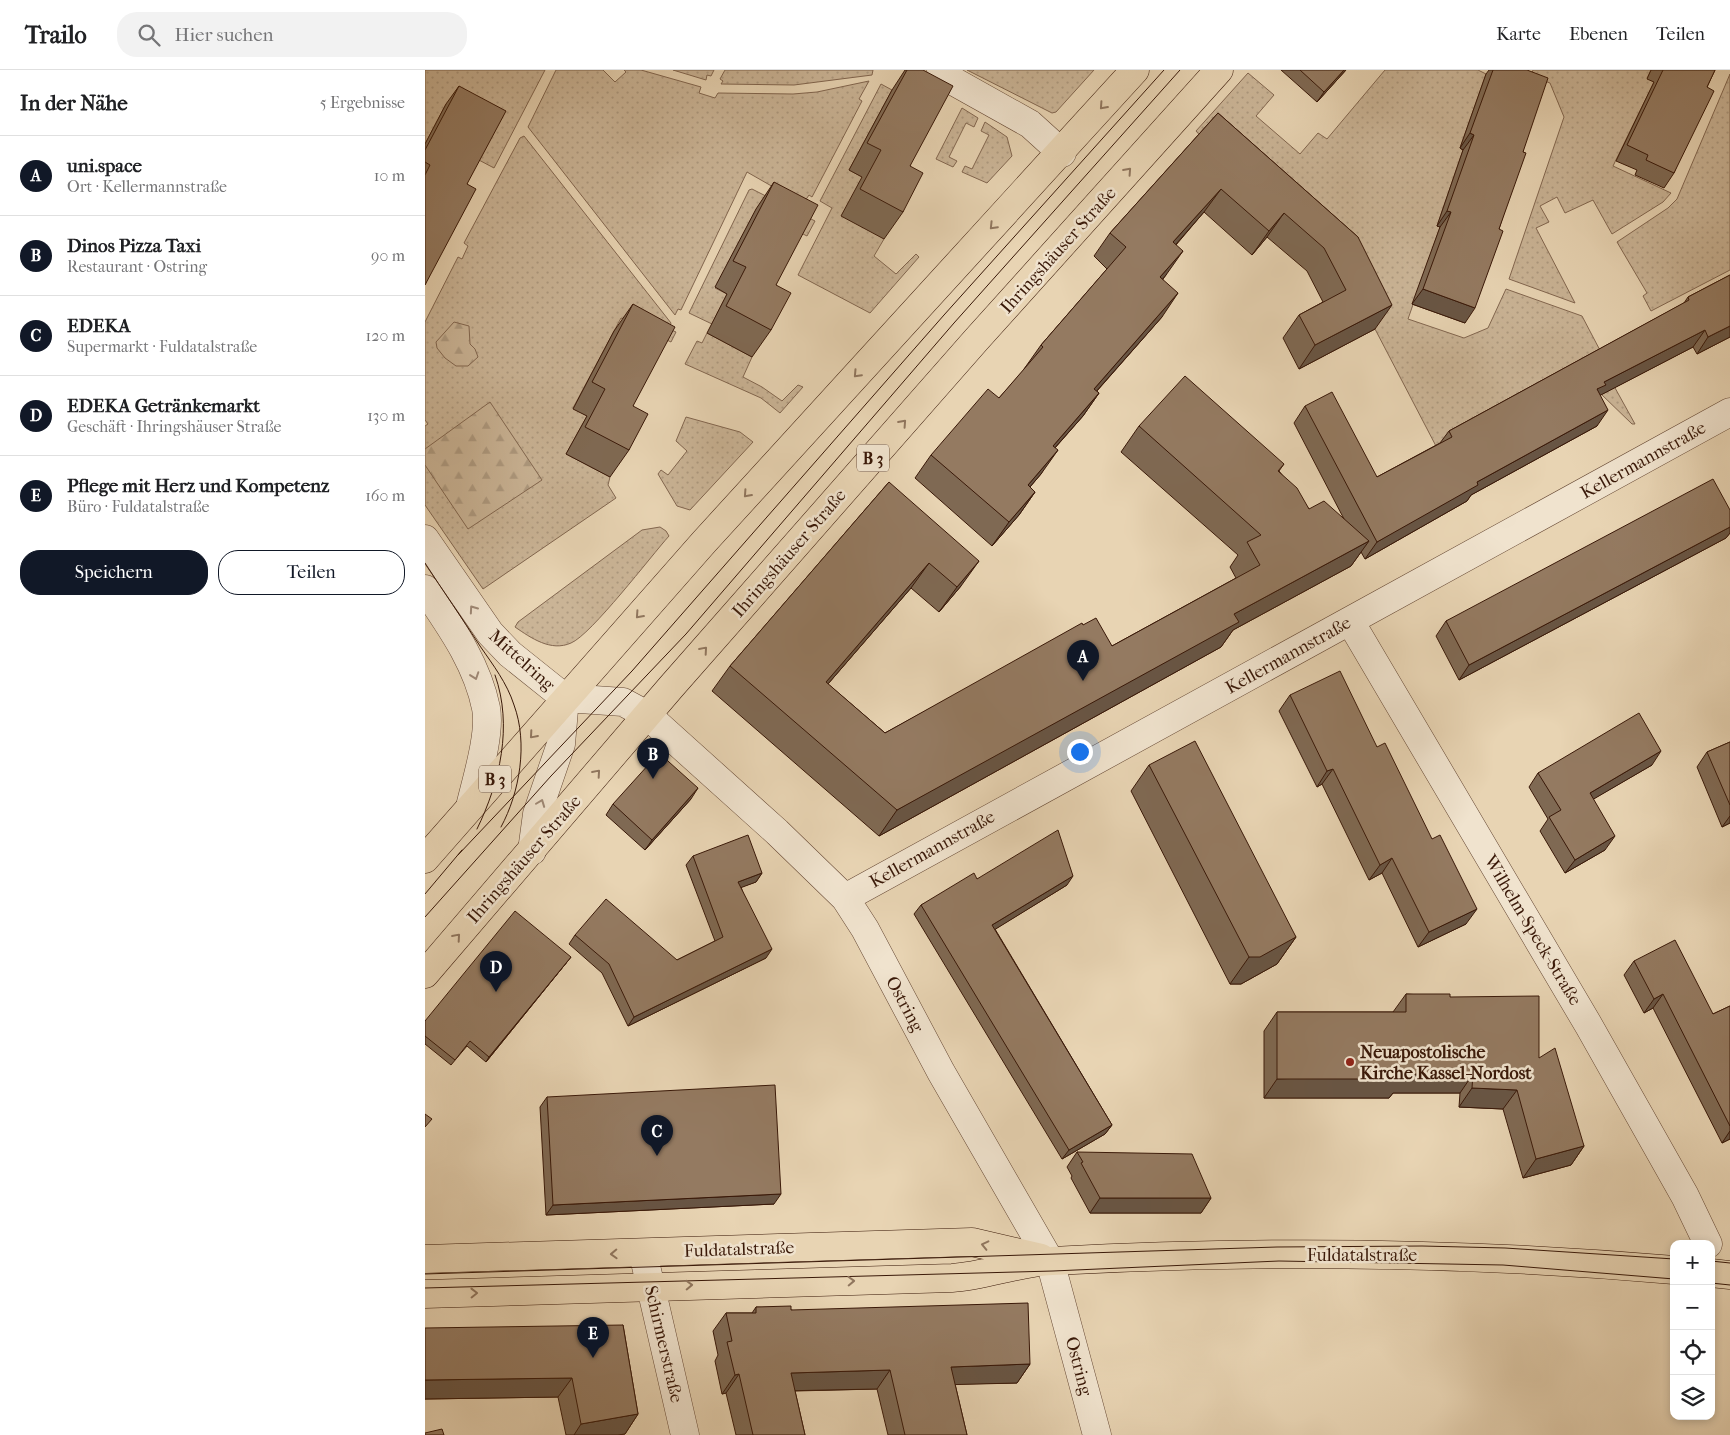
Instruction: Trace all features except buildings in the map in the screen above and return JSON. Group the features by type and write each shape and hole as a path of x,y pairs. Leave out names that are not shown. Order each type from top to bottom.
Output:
{"main road":[{"name":"B 3","path":"425,859 565,698 956,264 1061,153 1135,70"},
{"name":"Ihringshäuser Straße","path":"425,974 647,715 976,340 1219,70"},
{"name":"Fuldatalstraße","path":"425,1259 972,1242 1050,1261"},
{"name":"Fuldatalstraße","path":"425,1294 967,1277 1050,1261 1378,1254 1556,1260 1670,1270"}],"street":[{"path":"941,70 955,82 1030,124 1061,153"},
{"name":"Kellermannstraße","path":"845,898 1730,412"},
{"name":"Mittelring","path":"425,540 490,634 510,654 565,698 561,744 537,814 532,851"},
{"name":"Mittelring","path":"425,589 467,653 486,709 484,743 470,807"},
{"name":"Wilhelm-Speck-Straße","path":"1350,620 1589,1026 1685,1196 1706,1240"},
{"name":"Ostring","path":"565,698 623,702 647,715 777,832 845,898 865,929 941,1072 1050,1261 1097,1435"},
{"name":"Schirmerstraße","path":"643,1253 685,1435"}],"green space":[{"path":"425,70 545,70 494,168 477,159 446,104 425,144"},
{"path":"556,70 603,70 615,82 626,72 624,70 641,70 701,87 699,93 715,98 718,93 793,94 817,92 869,81 859,99 862,101 812,197 809,195 803,204 747,172 681,310 678,309 675,315 528,127"},
{"path":"673,70 714,70 711,76 707,75 706,80"},
{"path":"725,70 873,70 872,75 794,85 721,84 723,81 720,79"},
{"path":"967,70 1094,70 1056,112 1052,113"},
{"path":"1385,70 1478,70 1486,74 1460,148 1463,150 1437,226 1440,227 1408,319 1464,338 1488,328 1506,289 1582,316 1603,356 1599,359 1635,424 1632,424 1601,394 1437,448 1375,329 1196,131 1248,73 1274,95 1256,116 1300,154 1318,133 1327,139"},
{"path":"1533,70 1651,70 1647,78 1654,82 1613,166 1671,193 1663,202 1612,234 1593,200 1565,213 1557,197 1540,206 1549,222 1536,228 1575,303 1509,279 1564,117 1550,83 1531,76"},
{"path":"1730,74 1730,270 1651,311 1643,296 1647,293 1617,242 1668,208 1677,199"},
{"path":"881,84 892,90 849,170 862,177 884,239 874,256 896,274 916,254 919,257 870,313 798,275 832,208 820,201"},
{"path":"962,108 978,118 974,127 966,123 949,157 957,161 953,167 936,159"},
{"path":"985,122 1007,137 1012,156 987,183 962,172 965,166 972,169 989,135 981,131"},
{"path":"524,136 671,323 669,329 676,332 671,342 621,318 573,408 587,416 566,454 610,477 608,485 616,498 483,589 425,505 425,426 428,424 425,420 425,322 458,257 462,259 468,246 464,243 520,138"},
{"path":"752,189 815,221 807,236 799,232 715,288 727,294 712,324 689,313 749,190"},
{"path":"454,322 469,326 470,344 475,349 478,357 468,366 456,366 445,358 437,348 436,342"},
{"path":"707,333 752,357 743,377 782,401 798,385 803,387 780,413 761,398 685,364 697,341 702,343"},
{"path":"490,402 542,480 468,529 425,465 425,449"},
{"path":"686,417 740,432 753,442 690,510 677,506 658,474 661,470 668,475 687,451 676,441"},
{"path":"660,527 669,536 621,594 580,637 564,645 549,645 534,639 515,627 518,622 642,530"}],"tram line":[{"path":"458,855 632,671 944,315 1164,70"},
{"path":"425,917 551,776 686,634 954,323 1180,70"},
{"path":"425,563 495,667 514,705 521,735 520,767 513,799 501,827"},
{"path":"477,829 492,792 501,754 503,714 495,675"},
{"path":"425,894 462,850"},
{"path":"425,1274 1277,1247 1422,1246 1505,1248 1670,1259"},
{"path":"425,1288 1053,1271 1279,1261 1503,1265 1670,1279"},
{"path":"1715,1261 1730,1263"},
{"path":"1715,1283 1730,1285"}],"place":[{"name":"uni.space","path":"1083,681"},
{"name":"Dinos Pizza Taxi","path":"653,779"},
{"name":"EDEKA Getränkemarkt","path":"496,992"},
{"name":"Neuapostolische Kirche Kassel-Nordost","path":"1350,1062"},
{"name":"EDEKA","path":"657,1156"},
{"name":"Pflege mit Herz und Kompetenz","path":"593,1358"}]}
